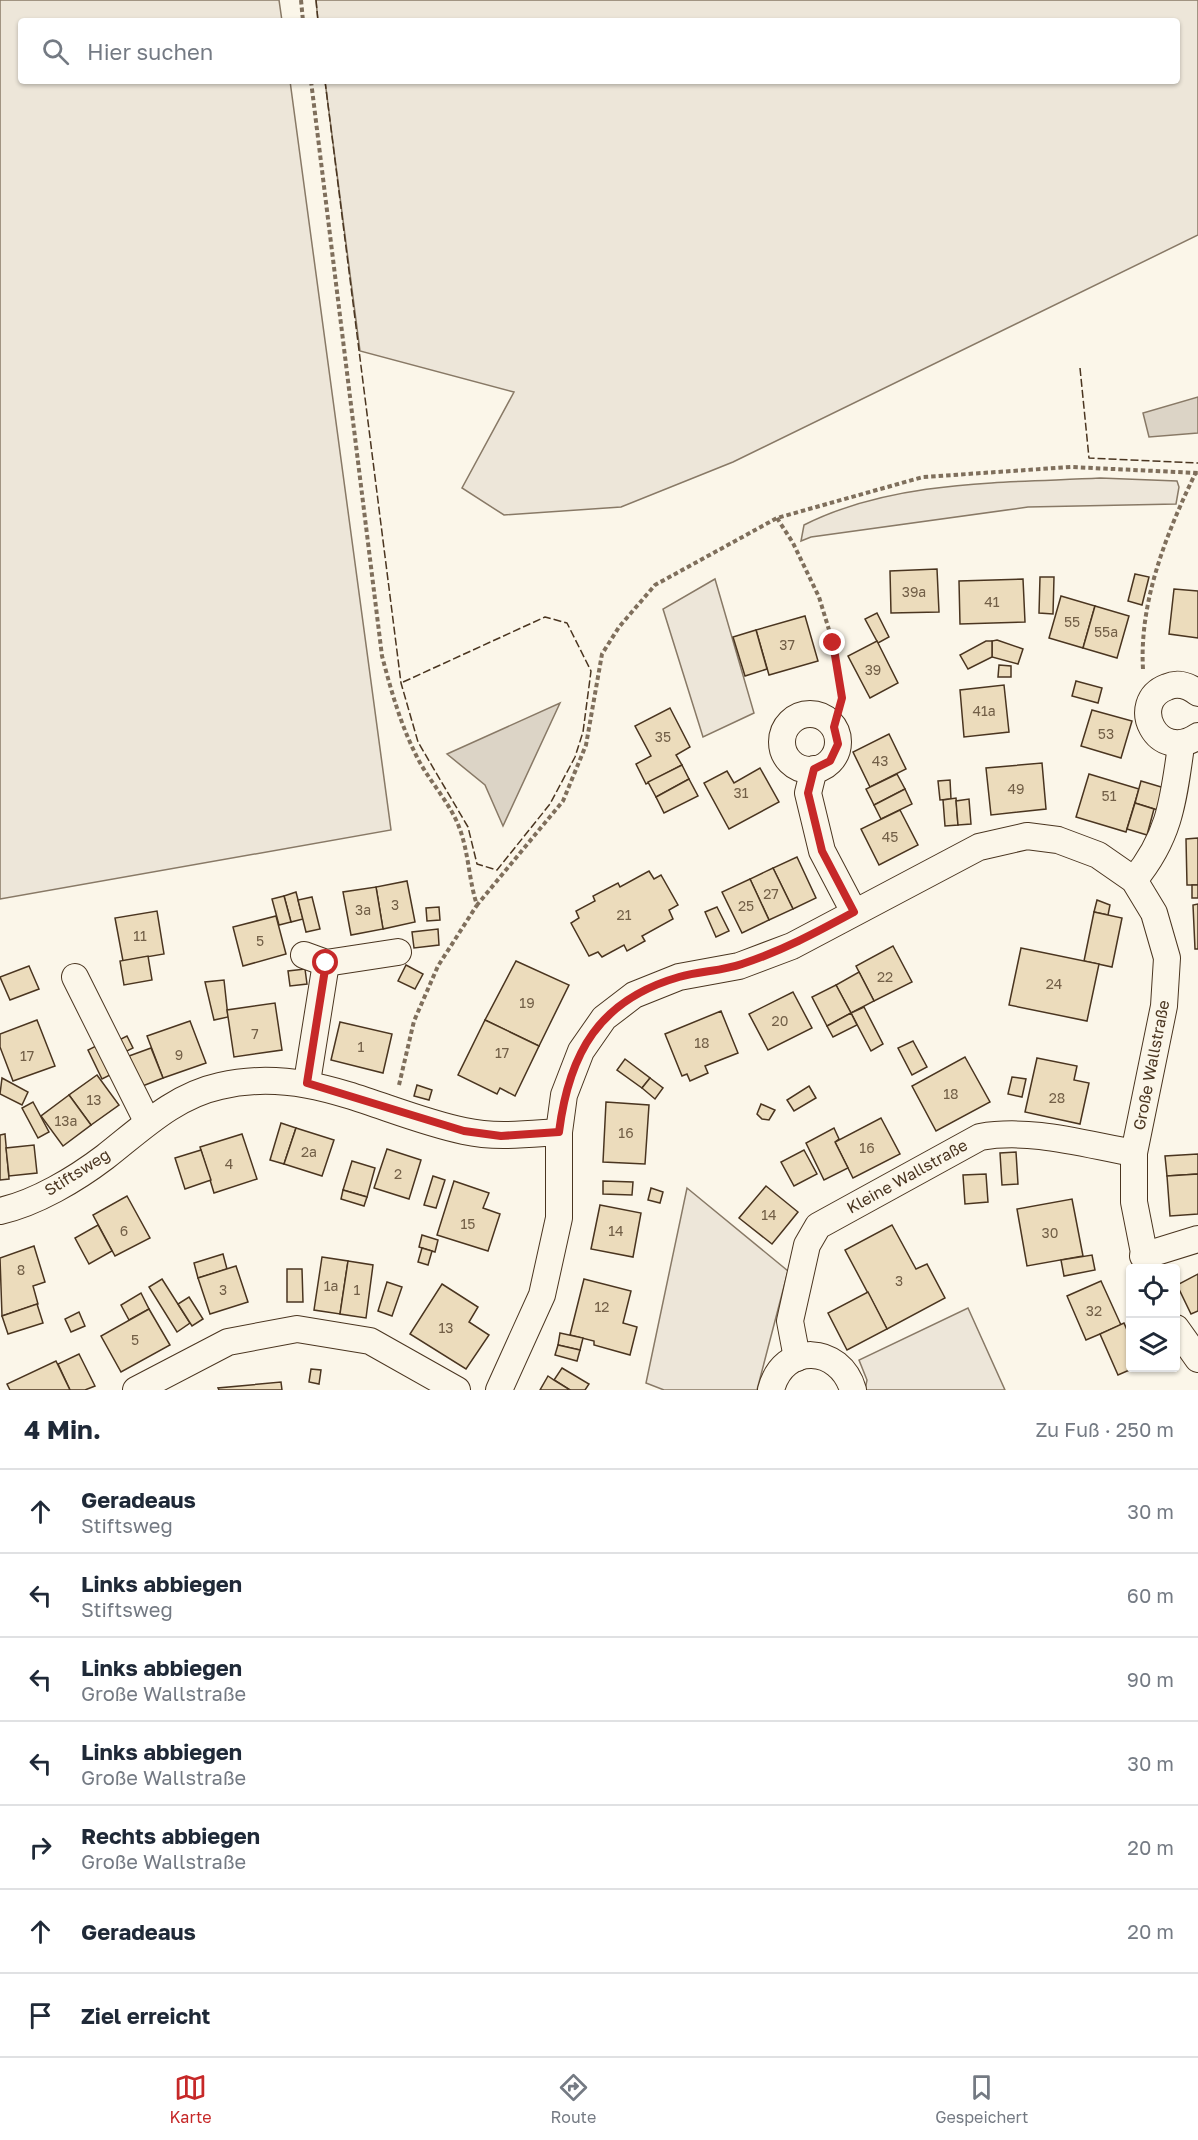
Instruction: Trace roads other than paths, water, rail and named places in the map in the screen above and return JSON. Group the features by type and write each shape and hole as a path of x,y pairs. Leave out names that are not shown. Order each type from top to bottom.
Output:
{"street":[{"path":"1188,740 1169,743 1154,732 1148,714 1149,705 1161,690 1169,686 1189,687 1198,693"},
{"path":"810,714 827,720 834,727 837,735 835,753 823,767 814,769 796,766 789,760 782,744 786,726 793,719 810,714"},
{"path":"1134,880 1151,860 1162,838 1172,808 1180,753 1188,740"},
{"path":"814,769 808,793 822,851 854,912"},
{"name":"Große Wallstraße","path":"499,1390 542,1295 559,1218 559,1132 564,1095 581,1051 604,1018 627,1000 679,977 739,966 792,946 979,847 1027,836 1058,840 1098,855 1134,880 1154,913 1167,958 1164,1006 1134,1153 1134,1202 1145,1262 1198,1239"},
{"path":"307,1083 315,959 398,952"},
{"path":"75,977 147,1121"},
{"name":"Stiftsweg","path":"0,1210 55,1189 104,1158 147,1121 182,1100 220,1086 261,1080 307,1083 464,1131 501,1136 559,1132"},
{"name":"Kleine Wallstraße","path":"797,1358 790,1322 807,1245 818,1226 980,1137 1005,1132 1044,1136 1134,1153"},
{"path":"136,1390 228,1342 248,1336 297,1329 370,1341 457,1390"},
{"path":"1180,1334 1198,1359"},
{"path":"771,1390 778,1372 797,1358 812,1354 827,1357 840,1365 850,1377 854,1390"}]}
